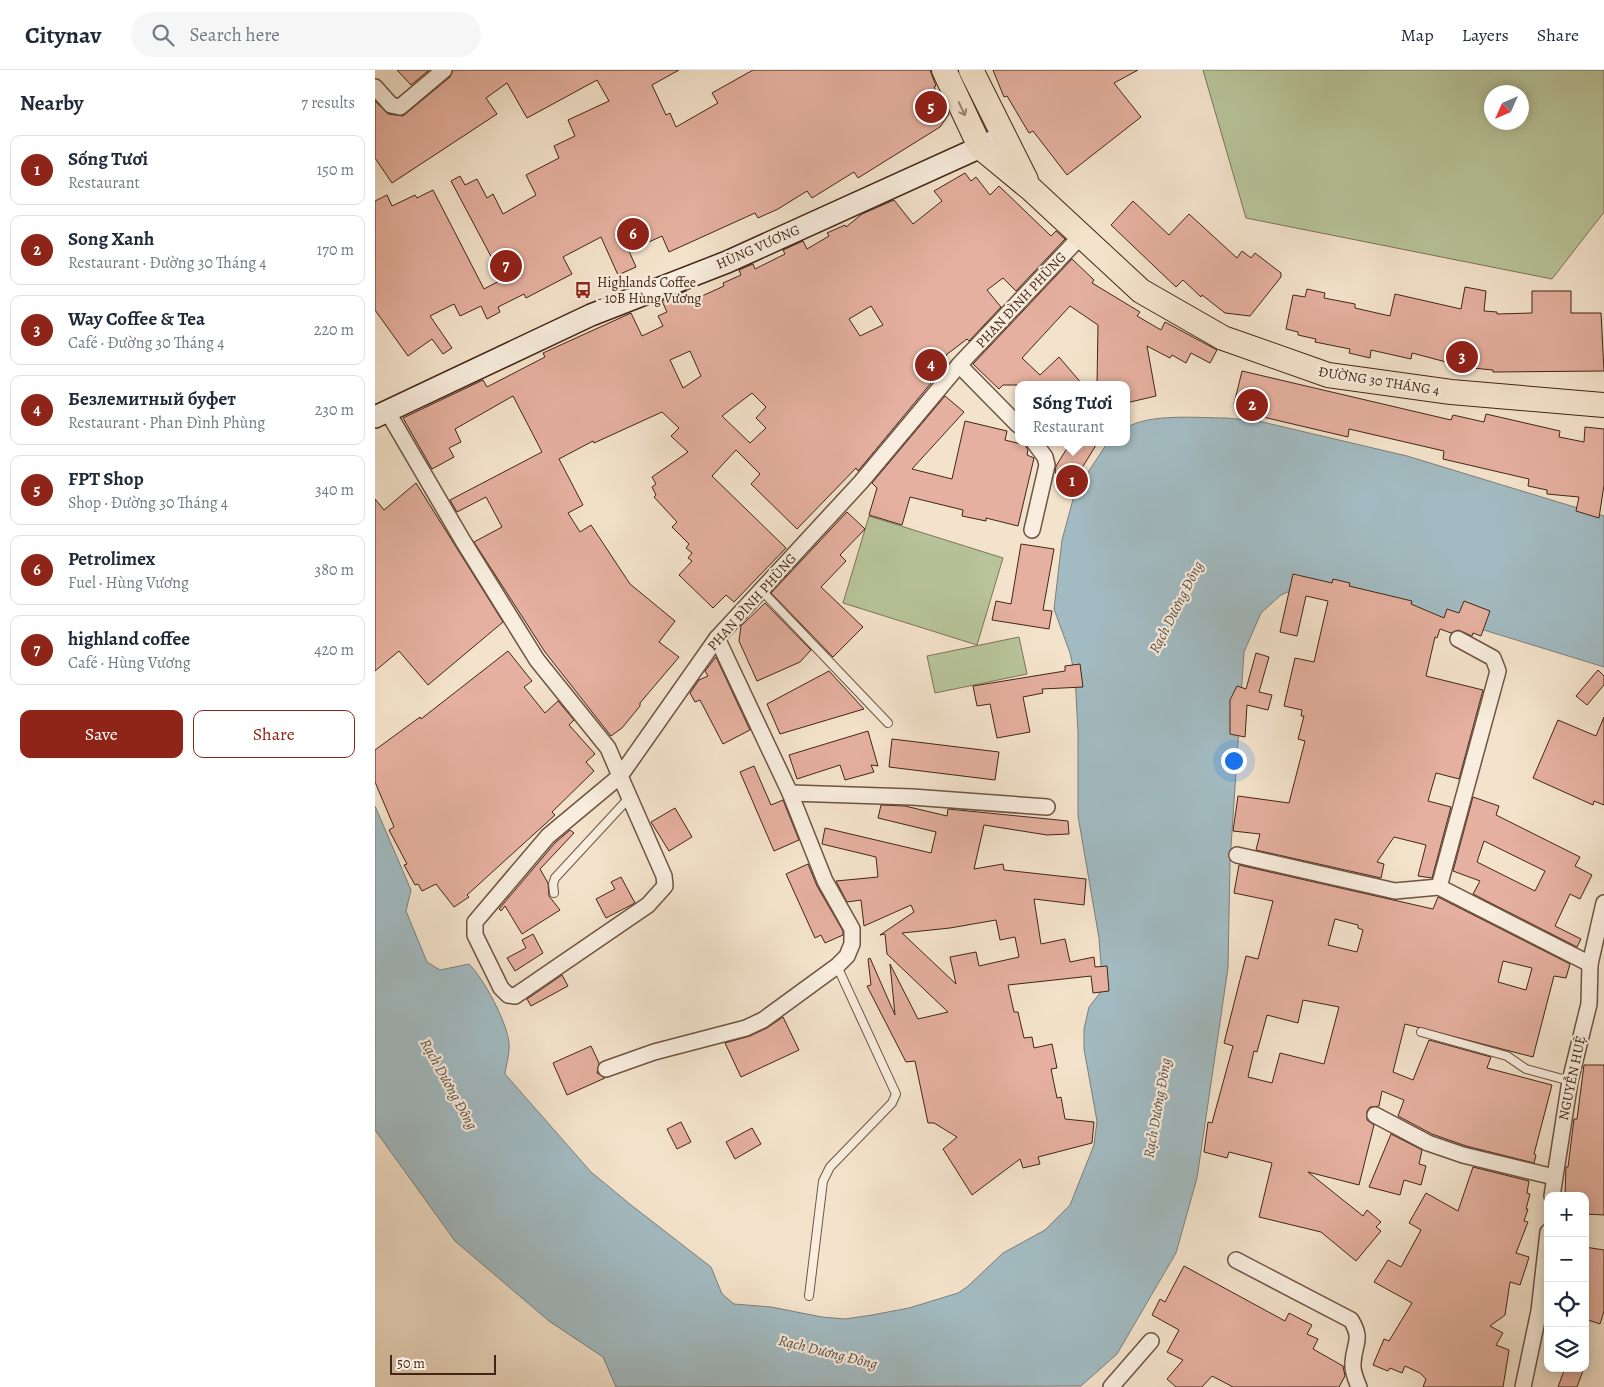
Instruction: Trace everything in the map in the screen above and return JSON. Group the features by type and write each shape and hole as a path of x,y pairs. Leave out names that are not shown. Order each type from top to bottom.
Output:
{"main road":[{"name":"ĐƯỜNG 30 THÁNG 4","path":"944,70 980,147 1031,189 1141,291 1223,338 1306,369 1328,375 1451,392 1604,404"},
{"name":"ĐƯỜNG 30 THÁNG 4","path":"971,70 1003,137 1031,189"},
{"name":"HÙNG VƯƠNG","path":"381,414 591,315 727,262 1003,137"}],"street":[{"path":"375,87 391,105 400,107 443,70"},
{"name":"PHAN ĐÌNH PHÙNG","path":"629,798 664,876 665,886 648,905 522,992 510,996 501,988 475,935 475,922 549,836 620,776 717,638 861,482 959,365 1081,236"},
{"path":"959,365 1015,422"},
{"path":"381,414 537,660 608,748 629,798"},
{"path":"1032,530 1047,465 1045,457 1037,446"},
{"path":"606,1069 654,1052 746,1028 763,1020 837,966 847,956 852,944 852,929 825,881 790,793 717,638"},
{"path":"1439,887 1498,672 1493,658 1458,639"},
{"path":"790,793 912,797 1047,807"},
{"path":"1237,855 1387,890 1439,887 1590,964"},
{"name":"NGUYỄN HUỆ","path":"1552,1192 1570,1081 1589,1004 1590,964 1604,903"},
{"path":"1375,1115 1428,1143 1463,1155 1554,1177"},
{"path":"1523,1387 1539,1311 1547,1237"},
{"path":"1236,1260 1351,1320 1359,1339 1353,1364 1359,1387"},
{"path":"1111,1387 1151,1342"}],"lane":[{"path":"762,591 888,723"},
{"path":"554,893 555,878 629,798"},
{"path":"809,1296 823,1181 830,1167 892,1103 896,1094 837,966"},
{"path":"1421,1032 1507,1056 1525,1069 1570,1081"}],"green space":[{"path":"1203,70 1604,70 1604,212 1552,279 1246,218"},
{"path":"869,516 1003,558 977,645 843,603"},
{"path":"1019,637 1027,674 935,693 927,656"}],"water":[{"name":"Rạch Dương Đông","path":"1188,417 1258,421 1407,456 1604,516 1604,667 1357,591 1295,589 1281,595 1261,613 1244,652 1230,862 1228,968 1197,1178 1176,1253 1117,1354 1081,1386 616,1387 603,1357 549,1321 455,1241 375,1130 375,806 411,890 406,911 427,962 440,970 469,964 494,1001 504,1024 509,1043 505,1074 591,1172 711,1267 722,1294 734,1304 771,1307 822,1317 845,1319 909,1308 958,1293 1003,1253 1045,1230 1070,1205 1094,1145 1097,1121 1084,1049 1084,1029 1089,1007 1103,989 1099,938 1078,816 1078,732 1075,676 1070,653 1054,609 1062,540 1075,492 1105,446 1130,446 1130,426 1136,423 1160,418"}],"building":[{"path":"397,70 429,70 411,85"},
{"path":"453,70 679,70 652,85 666,115 670,113 676,127 718,103 712,93 753,70 930,70 936,86 934,87 949,114 940,127 858,178 854,172 812,198 807,191 778,209 758,218 755,213 669,252 662,236 629,251 636,267 618,275 601,237 563,257 572,274 526,298 524,294 498,307 500,312 487,319 481,306 460,316 454,304 430,316 452,348 443,354 432,339 408,356 375,310 375,201 387,195 392,206 415,195 417,198 433,190 484,289 503,279 451,181 460,176 465,185 477,179 487,198 493,194 503,214 536,195 526,175 559,158 554,146 575,136 568,120 609,101 597,80 527,118 507,83 486,98 497,114 392,183 375,158 375,101 388,114 403,116 450,77"},
{"path":"993,70 1138,70 1114,83 1141,117 1067,175 1033,131 1029,133 1007,96 1004,97"},
{"path":"965,173 971,181 976,177 990,195 999,186 1051,236 1056,231 1065,239 1016,291 1003,278 987,290 1001,307 969,341 967,339 946,355 924,376 931,383 858,471 856,468 797,529 751,484 760,474 736,450 712,476 786,548 734,602 726,595 713,608 679,575 692,561 688,558 692,553 686,548 689,544 672,527 677,522 654,497 656,495 652,487 656,484 652,477 688,452 671,436 679,428 662,412 594,443 593,441 559,459 583,505 568,513 580,532 591,525 630,584 675,621 659,642 679,657 640,703 640,706 622,728 611,736 545,652 474,542 502,527 486,497 457,512 450,500 542,452 513,396 455,429 461,442 449,448 454,457 432,469 403,418 483,380 487,387 545,357 543,353 631,313 642,336 663,326 658,316 667,312 662,301 686,291 691,301 724,286 723,283 741,275 739,270 753,264 755,269 785,254 783,250 803,241 807,249 829,236 827,233 845,225 846,227 862,214 894,200 913,224 942,201 934,191","holes":["871,306 883,325 860,336 849,319","690,351 701,376 683,388 670,360","752,393 766,407 756,418 766,428 750,443 722,416"]},
{"path":"1133,201 1169,235 1189,214 1237,258 1242,251 1251,258 1255,253 1281,273 1281,277 1250,316 1225,313 1202,295 1201,297 1183,280 1176,287 1111,225"},
{"path":"1072,259 1094,280 1092,283 1140,312 1137,316 1161,330 1165,322 1217,350 1210,363 1191,353 1186,363 1172,355 1170,358 1147,346 1156,396 1130,402 1130,381 1097,381 1098,325 1070,306 1022,358 1040,375 1059,357 1080,381 1015,381 1015,385 1003,385 999,389 973,364"},
{"path":"1465,287 1486,291 1484,311 1497,312 1497,314 1532,313 1532,291 1571,291 1571,313 1601,313 1604,371 1493,372 1493,370 1472,368 1471,371 1449,367 1450,363 1412,353 1411,359 1371,350 1370,358 1349,353 1350,349 1315,342 1316,339 1298,335 1298,332 1286,329 1293,295 1305,297 1307,289 1325,293 1324,298 1355,304 1355,308 1390,316 1395,294 1461,309"},
{"path":"1242,371 1451,420 1453,415 1484,422 1486,414 1560,431 1559,437 1584,442 1585,427 1604,429 1604,485 1599,518 1576,511 1579,497 1547,494 1547,490 1528,486 1529,479 1443,459 1444,451 1349,429 1348,437 1246,413 1247,407 1234,404"},
{"path":"945,396 964,412 912,469 952,479 965,421 1007,431 1005,440 1015,442 1015,446 1026,446 1028,450 1027,455 1034,458 1018,526 986,518 986,521 962,516 963,510 910,497 902,525 869,515 877,488 872,483"},
{"path":"1068,446 1096,446 1072,484 1055,473 1056,466"},
{"path":"416,483 503,622 428,685 399,651 375,671 375,499 384,510"},
{"path":"847,512 865,529 840,555 846,561 821,587 863,627 833,657 771,593"},
{"path":"1021,544 1054,549 1043,610 1052,611 1049,629 992,620 996,601 1011,604"},
{"path":"1293,574 1332,583 1333,579 1350,583 1349,586 1412,601 1411,604 1444,618 1447,609 1459,613 1464,601 1490,611 1481,636 1473,633 1472,636 1458,630 1451,633 1440,629 1437,638 1435,637 1426,676 1483,690 1459,779 1436,773 1428,801 1451,807 1432,878 1418,876 1426,845 1394,837 1377,862 1384,864 1381,878 1256,850 1260,834 1233,831 1238,796 1289,803 1305,741 1298,739 1304,716 1301,716 1302,710 1284,706 1295,658 1314,662 1328,601 1306,596 1297,636 1280,632"},
{"path":"765,603 811,650 800,662 757,681 739,641 741,626"},
{"path":"508,651 532,681 524,687 545,713 558,701 574,720 569,725 595,754 586,762 594,771 552,812 555,815 467,895 469,897 454,907 436,884 422,891 418,884 415,885 404,865 407,864 389,830 394,827 375,782 375,750 420,717 421,719"},
{"path":"1256,653 1269,657 1259,692 1272,695 1268,710 1247,705 1245,737 1230,734 1230,700 1237,686 1246,689"},
{"path":"716,657 750,730 723,744 700,700 695,702 690,693 699,680 708,676 705,671"},
{"path":"1080,664 1083,687 1042,689 1043,693 1023,697 1030,732 997,738 990,704 977,706 973,686 1065,671 1065,666"},
{"path":"1598,670 1604,676 1604,685 1587,705 1576,696"},
{"path":"829,671 864,709 780,734 767,704"},
{"path":"1604,717 1604,805 1594,801 1593,805 1533,778 1558,720 1596,736"},
{"path":"868,731 878,766 871,765 874,772 845,780 840,765 797,779 789,755"},
{"path":"892,739 999,752 995,780 889,767"},
{"path":"754,766 771,805 783,800 799,840 774,851 740,772"},
{"path":"1473,797 1499,806 1496,815 1580,857 1575,866 1592,875 1580,899 1570,894 1555,926 1581,939 1577,947 1473,894 1480,881 1453,871","holes":["1484,841 1545,871 1535,891 1477,862"]},
{"path":"881,805 905,806 947,816 948,809 1068,821 1069,834 1047,835 984,825 974,869 1003,864 1004,870 1086,879 1084,905 1034,899 1041,944 1065,939 1070,962 1094,957 1095,967 1107,966 1109,991 1093,993 1091,976 1008,985 1014,1012 1018,1012 1024,1038 1032,1037 1034,1048 1052,1044 1057,1068 1051,1069 1057,1098 1061,1097 1065,1119 1094,1122 1092,1143 1038,1157 1040,1164 1023,1168 1020,1159 972,1195 943,1149 957,1137 934,1123 928,1123 915,1061 906,1062 867,986 871,985 868,959 870,958 895,1015 890,964 918,1019 948,1012 887,954 885,934 880,935 914,912 911,905 864,926 861,900 847,902 836,881 878,877 876,857 822,844 825,828 931,853 936,832 878,818","holes":["996,920 1000,940 1015,937 1019,957 979,966 976,952 950,957 956,984 902,933 950,928"]},
{"path":"675,808 692,837 669,851 651,822"},
{"path":"570,830 574,833 540,869 548,883 549,896 560,910 522,934 505,906 501,911 499,909 555,843"},
{"path":"808,864 817,886 843,931 843,935 825,943 821,935 815,938 786,874"},
{"path":"1239,865 1433,909 1438,897 1570,964 1566,978 1554,976 1533,1057 1405,1024 1393,1072 1413,1080 1429,1040 1491,1057 1487,1068 1552,1085 1534,1154 1536,1155 1534,1163 1466,1146 1432,1134 1398,1116 1404,1100 1382,1091 1379,1106 1370,1107 1367,1111 1367,1120 1374,1125 1359,1185 1308,1172 1363,1216 1367,1210 1381,1222 1376,1227 1381,1231 1356,1261 1321,1232 1259,1217 1272,1163 1229,1152 1227,1158 1204,1152 1208,1122 1212,1123 1233,1046 1224,1043 1246,956 1258,959 1273,901 1234,893","holes":["1335,919 1358,925 1358,928 1363,930 1357,952 1328,945","1503,961 1532,968 1526,990 1498,982","1303,1000 1339,1007 1324,1064 1280,1053 1272,1083 1248,1077 1254,1051 1257,1052 1267,1015 1298,1023"]},
{"path":"621,877 635,903 606,918 596,899 615,889 611,882"},
{"path":"533,934 543,953 515,971 507,958 526,948 522,940"},
{"path":"562,975 568,986 531,1006 527,999"},
{"path":"783,1017 799,1050 741,1077 725,1043 750,1036 767,1028"},
{"path":"591,1046 599,1063 597,1073 605,1078 567,1095 553,1063"},
{"path":"1584,1065 1604,1065 1604,1215 1589,1214 1589,1192 1565,1192 1566,1167 1568,1167 1574,1119 1577,1119"},
{"path":"681,1122 691,1142 677,1149 667,1129"},
{"path":"752,1128 761,1144 735,1159 726,1142"},
{"path":"1391,1134 1422,1150 1419,1164 1426,1166 1421,1185 1404,1180 1400,1195 1369,1187"},
{"path":"1473,1167 1529,1181 1527,1193 1530,1194 1524,1221 1528,1222 1516,1253 1529,1257 1520,1285 1510,1282 1505,1315 1490,1326 1503,1333 1496,1345 1509,1350 1503,1387 1423,1387 1426,1379 1420,1373 1405,1366 1402,1373 1390,1368 1388,1371 1373,1365 1384,1339 1389,1341 1412,1303 1374,1282 1388,1260 1401,1267 1421,1230 1409,1223 1426,1193 1458,1211"},
{"path":"1589,1248 1604,1250 1604,1311 1600,1324 1589,1320"},
{"path":"1184,1266 1285,1321 1289,1313 1312,1325 1307,1334 1318,1339 1313,1349 1343,1366 1345,1376 1339,1387 1233,1387 1212,1376 1202,1387 1176,1387 1167,1379 1183,1360 1167,1352 1179,1330 1152,1315 1160,1299 1165,1302"},
{"path":"1564,1372 1583,1372 1577,1387 1558,1387"}],"place":[{"name":"FPT Shop","path":"931,107"},
{"name":"Petrolimex","path":"633,234"},
{"name":"highland coffee","path":"506,266"},
{"name":"Highlands Coffee - 10B Hùng Vương","path":"583,290"},
{"name":"Way Coffee & Tea","path":"1462,357"},
{"name":"Безлемитный буфет","path":"931,365"},
{"name":"Song Xanh","path":"1252,405"},
{"name":"Sống Tươi","path":"1072,481"}]}
